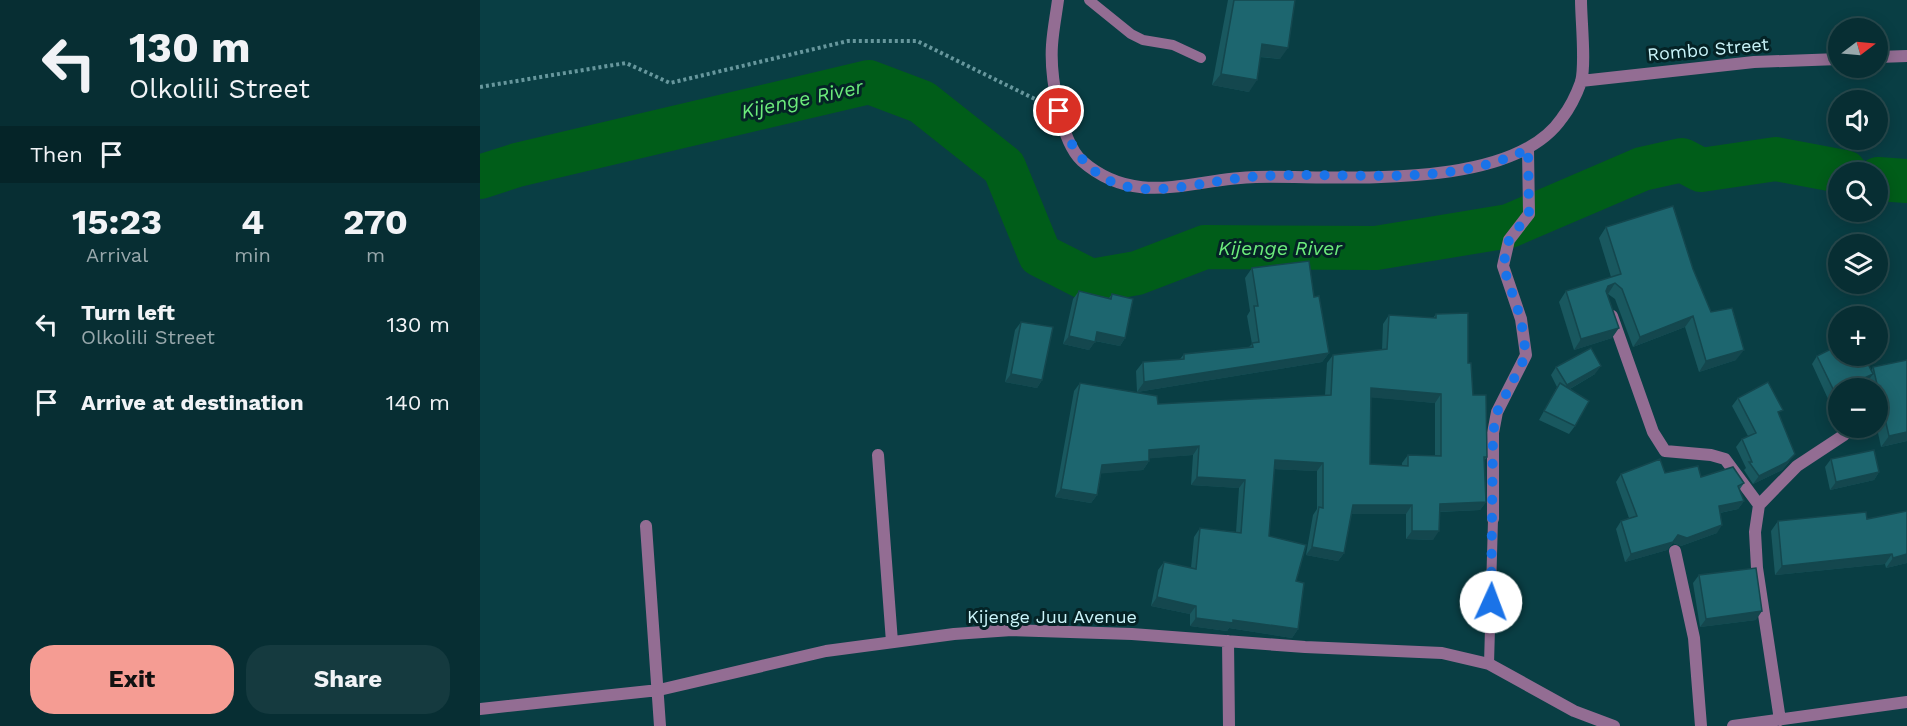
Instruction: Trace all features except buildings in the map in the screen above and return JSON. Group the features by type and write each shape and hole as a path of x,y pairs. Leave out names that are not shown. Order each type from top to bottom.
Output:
{"street":[{"path":"1058,0 1052,47 1059,111 1065,134 1081,160 1112,182 1143,188 1180,187 1250,177 1419,176 1514,157 1528,149 1562,119 1581,81 1581,0"},
{"path":"1888,57 1907,56"},
{"name":"Rombo Street","path":"1581,81 1754,62 1828,59"},
{"path":"1493,519 1493,433 1497,412 1526,355 1521,319 1503,266 1509,240 1529,214 1528,149"},
{"path":"1607,302 1659,442 1665,451 1711,455 1725,459 1759,505"},
{"path":"1780,720 1757,568 1755,532 1759,505 1797,466 1839,438"},
{"path":"878,455 891,642"},
{"path":"646,526 660,726"},
{"path":"1675,551 1694,638 1701,726"},
{"name":"Kijenge Juu Avenue","path":"480,709 659,690 826,651 1012,630 1132,634 1442,653 1489,664 1574,711 1614,726"},
{"path":"1228,641 1229,726"},
{"path":"1739,726 1868,705 1907,702"}],"lane":[{"path":"1089,0 1131,34 1143,40 1173,45 1201,58"},
{"path":"1489,664 1493,519"}],"path":[{"path":"480,87 626,63 670,83 848,41 917,41 1059,111"}],"waterway":[{"name":"Kijenge River","path":"480,177 517,165 869,82 922,102 1004,167 1040,255 1091,281 1137,273 1205,247 1376,248 1509,226 1642,169 1682,160 1701,170 1776,159 1828,169"},
{"name":"Kijenge River","path":"1888,180 1907,181"}],"route":[{"path":"1059,111 1065,134 1081,160 1112,182 1143,188 1180,187 1250,177 1419,176 1514,157 1528,149 1529,214 1509,240 1503,266 1521,319 1526,355 1516,379 1497,412 1493,433 1491,602"}]}
